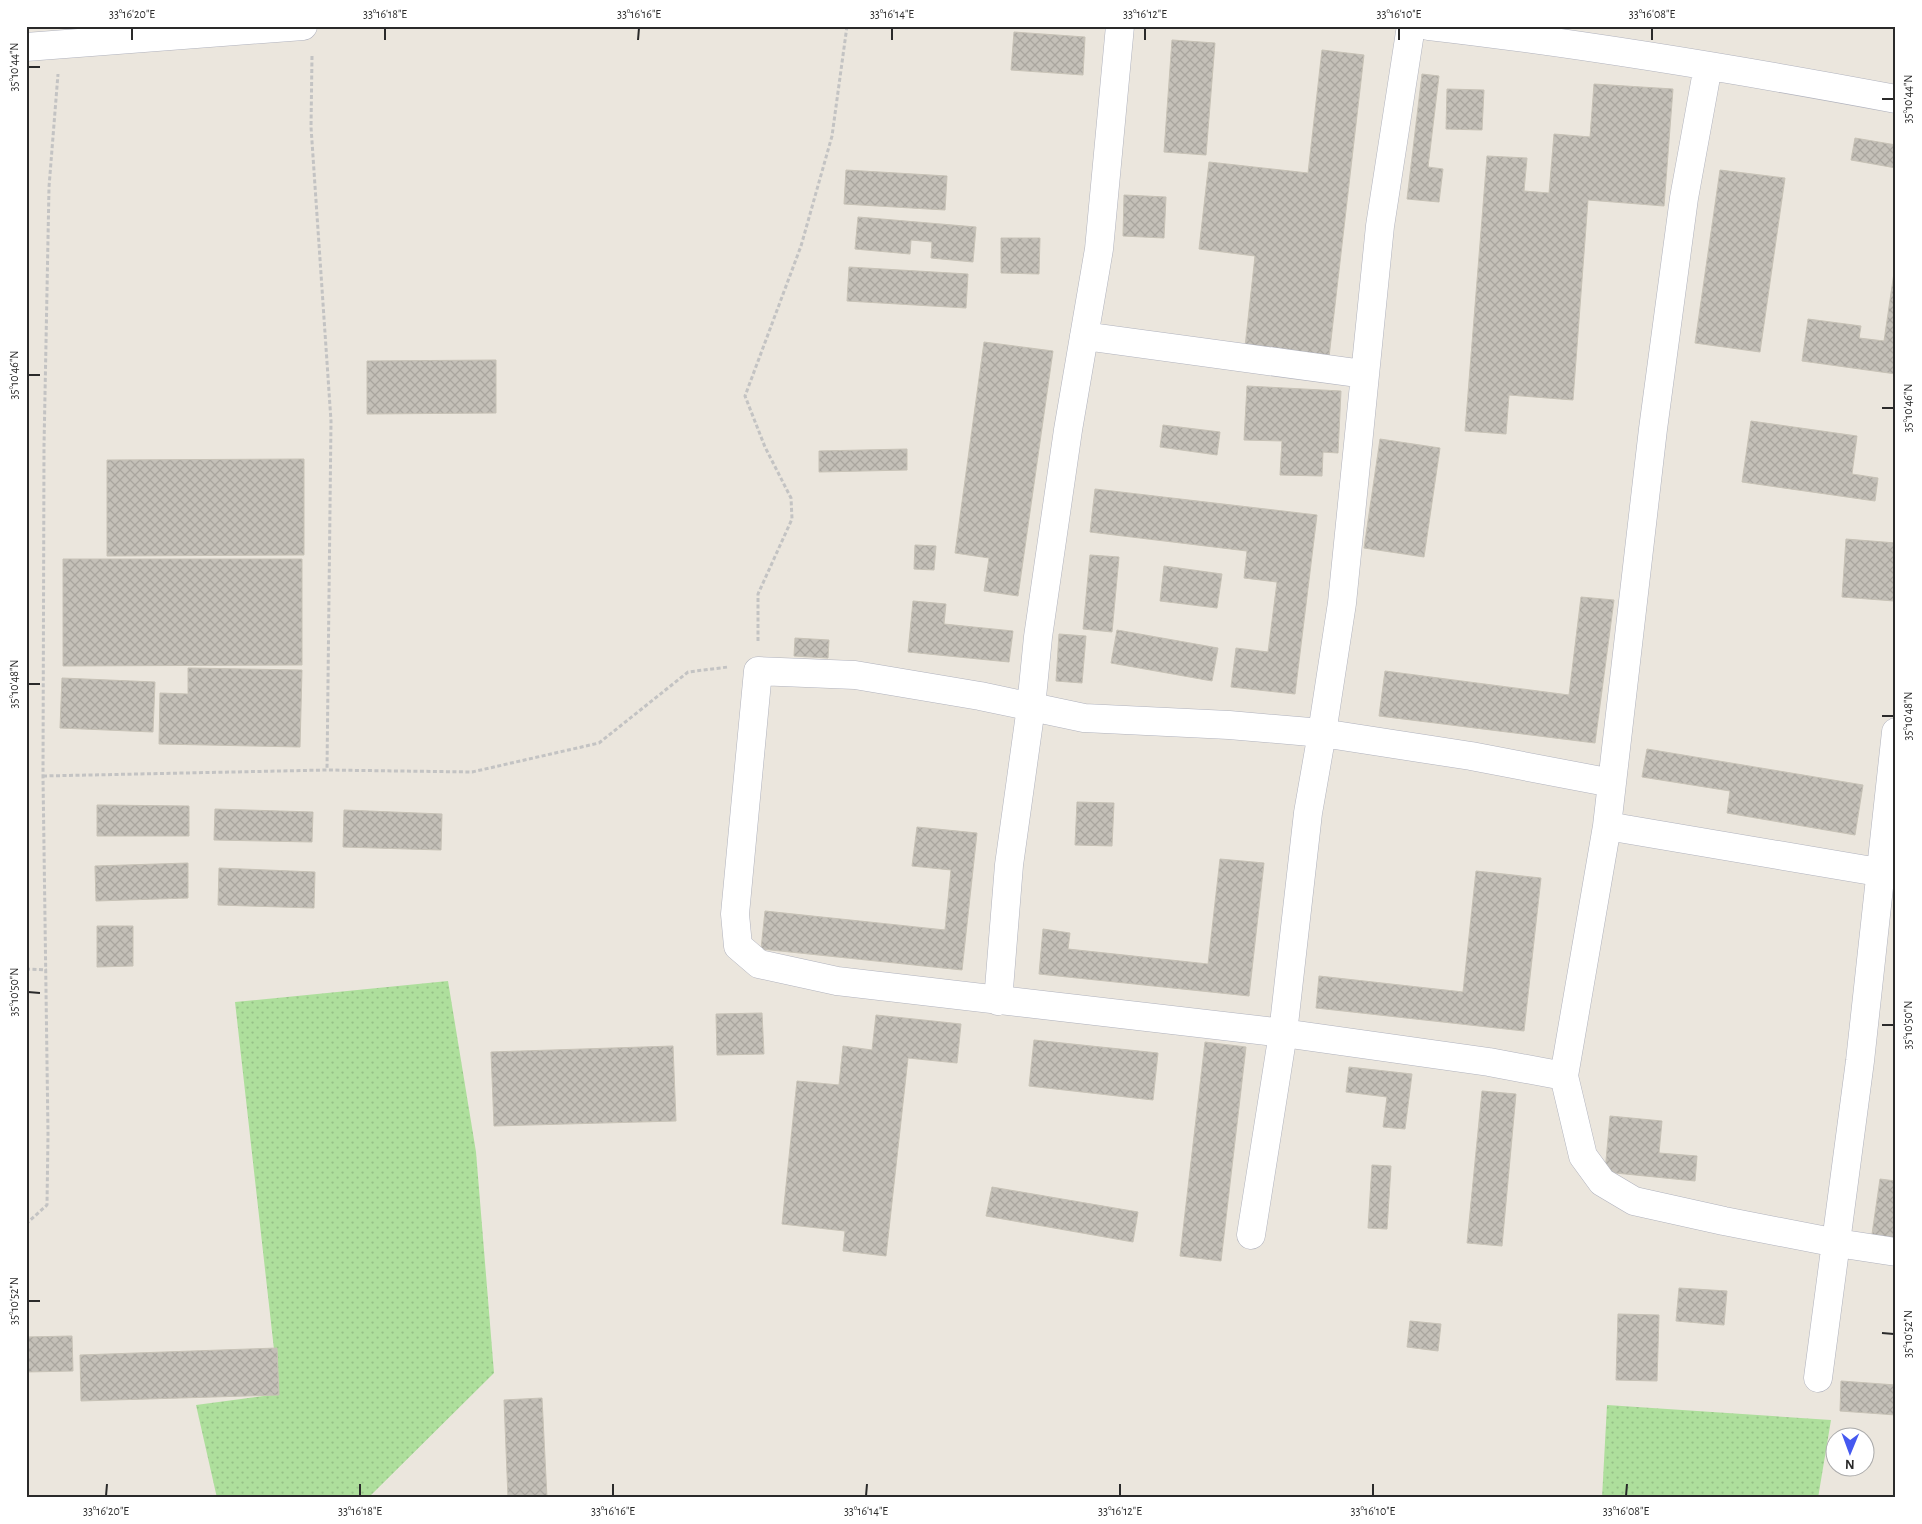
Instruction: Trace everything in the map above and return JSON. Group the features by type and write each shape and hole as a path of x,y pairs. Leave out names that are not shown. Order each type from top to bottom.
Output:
{"street":[{"path":"26,47 303,26"},
{"path":"998,1001 1010,865 1041,617 1066,440 1099,249 1120,26"},
{"path":"1251,1235 1283,1034 1308,813 1342,603 1380,226 1411,26"},
{"path":"1429,26 1537,39 1708,66 1896,99"},
{"path":"1708,66 1684,198 1653,429 1607,826 1564,1076 1583,1156 1602,1182 1634,1201 1836,1243 1896,1252"},
{"path":"1084,336 1364,374"},
{"path":"1564,1076 1489,1062 1283,1034 837,981 759,964 738,946 734,914 758,671 855,675 980,696 1084,718 1229,725 1322,733 1471,756 1612,783"},
{"path":"1818,1378 1889,874 1896,732"},
{"path":"1607,826 1889,874"}],"path":[{"path":"43,776 327,770 472,772 599,743 688,672 733,667 758,671 758,594 792,519 791,498 765,447 745,396 801,246 832,136 847,26"},
{"path":"26,1224 47,1205 47,970 43,776 44,446 49,186 60,43"},
{"path":"312,54 311,127 331,421 327,770"},
{"path":"26,970 47,970"}],"green space":[{"path":"448,981 476,1152 494,1373 368,1498 217,1498 196,1405 279,1394 235,1002"},
{"path":"1607,1405 1831,1420 1830,1426 1824,1426 1824,1462 1818,1498 1602,1498"}],"building":[{"path":"1014,32 1085,37 1083,75 1011,70"},
{"path":"1172,40 1215,43 1206,155 1164,152"},
{"path":"1322,50 1364,55 1329,357 1245,347 1255,256 1199,249 1209,162 1308,173"},
{"path":"1422,74 1439,76 1428,167 1443,169 1439,202 1407,199"},
{"path":"1594,84 1673,89 1664,206 1588,200 1573,400 1509,395 1506,434 1465,431 1487,156 1527,158 1524,191 1549,193 1554,134 1590,137"},
{"path":"1447,89 1484,90 1482,130 1446,129"},
{"path":"1855,138 1896,145 1896,168 1851,160"},
{"path":"846,170 947,176 945,210 844,204"},
{"path":"1720,170 1785,178 1760,352 1695,343"},
{"path":"1124,195 1166,197 1164,238 1123,236"},
{"path":"858,217 976,227 973,262 931,258 932,242 911,240 910,254 855,249"},
{"path":"1001,238 1040,238 1039,274 1001,273"},
{"path":"1896,259 1896,374 1802,361 1808,319 1861,326 1859,338 1884,341"},
{"path":"849,267 968,274 966,308 847,301"},
{"path":"984,342 1053,351 1018,596 984,591 989,558 955,553"},
{"path":"496,360 496,413 367,414 367,361"},
{"path":"1247,386 1341,391 1338,453 1323,452 1322,476 1280,475 1282,441 1244,440"},
{"path":"1751,421 1857,436 1852,474 1878,478 1875,501 1742,482"},
{"path":"1163,425 1220,432 1217,455 1160,447"},
{"path":"1380,439 1440,448 1424,557 1364,548"},
{"path":"907,449 907,470 819,472 819,451"},
{"path":"304,459 304,555 107,556 107,460"},
{"path":"1095,489 1317,515 1295,694 1231,687 1236,648 1268,652 1277,582 1244,578 1247,551 1090,532"},
{"path":"1846,539 1896,543 1894,601 1842,597"},
{"path":"915,545 936,546 934,570 914,569"},
{"path":"1090,555 1119,557 1112,632 1083,629"},
{"path":"63,559 302,559 302,665 63,666"},
{"path":"1164,566 1222,574 1217,608 1160,601"},
{"path":"1581,597 1614,600 1595,743 1379,716 1385,671 1569,695"},
{"path":"913,601 946,604 944,624 1013,631 1009,662 908,652"},
{"path":"1117,630 1218,648 1212,681 1111,663"},
{"path":"1059,634 1086,636 1082,683 1056,681"},
{"path":"795,638 829,640 828,658 794,656"},
{"path":"188,668 302,670 300,747 159,744 160,693 188,694"},
{"path":"62,678 155,682 153,732 60,728"},
{"path":"1647,749 1863,785 1855,835 1727,813 1730,791 1642,777"},
{"path":"1077,802 1114,803 1112,846 1075,845"},
{"path":"97,805 189,806 189,836 97,836"},
{"path":"215,809 313,812 312,842 214,840"},
{"path":"344,810 442,814 441,850 343,847"},
{"path":"917,827 977,833 962,970 761,949 765,911 945,930 951,870 912,866"},
{"path":"1220,859 1264,863 1249,996 1039,974 1043,929 1070,933 1068,949 1208,964"},
{"path":"188,863 188,898 96,901 95,866"},
{"path":"219,868 315,872 314,908 218,905"},
{"path":"1476,871 1541,878 1524,1031 1316,1008 1319,976 1463,992"},
{"path":"97,926 133,926 133,966 97,967"},
{"path":"762,1013 764,1054 717,1055 716,1014"},
{"path":"876,1015 961,1024 957,1063 908,1058 886,1256 843,1251 845,1231 782,1224 797,1081 839,1085 843,1046 872,1050"},
{"path":"1034,1040 1158,1053 1153,1100 1029,1086"},
{"path":"1205,1042 1246,1047 1221,1261 1180,1256"},
{"path":"673,1046 676,1121 494,1126 491,1052"},
{"path":"1349,1067 1412,1074 1405,1129 1383,1127 1387,1097 1346,1092"},
{"path":"1482,1091 1516,1094 1502,1246 1467,1243"},
{"path":"1610,1116 1662,1121 1659,1153 1697,1156 1695,1181 1605,1172"},
{"path":"1372,1165 1391,1166 1387,1229 1368,1228"},
{"path":"1880,1179 1896,1181 1896,1245 1871,1241"},
{"path":"992,1187 1138,1212 1133,1242 986,1216"},
{"path":"1679,1288 1727,1291 1724,1325 1676,1321"},
{"path":"1618,1314 1659,1315 1657,1381 1616,1380"},
{"path":"1410,1321 1441,1324 1438,1351 1407,1347"},
{"path":"72,1336 73,1371 26,1372 26,1337"},
{"path":"277,1348 279,1395 81,1401 80,1355"},
{"path":"1841,1381 1896,1385 1896,1415 1840,1411"},
{"path":"542,1398 547,1498 508,1498 504,1400"}]}
